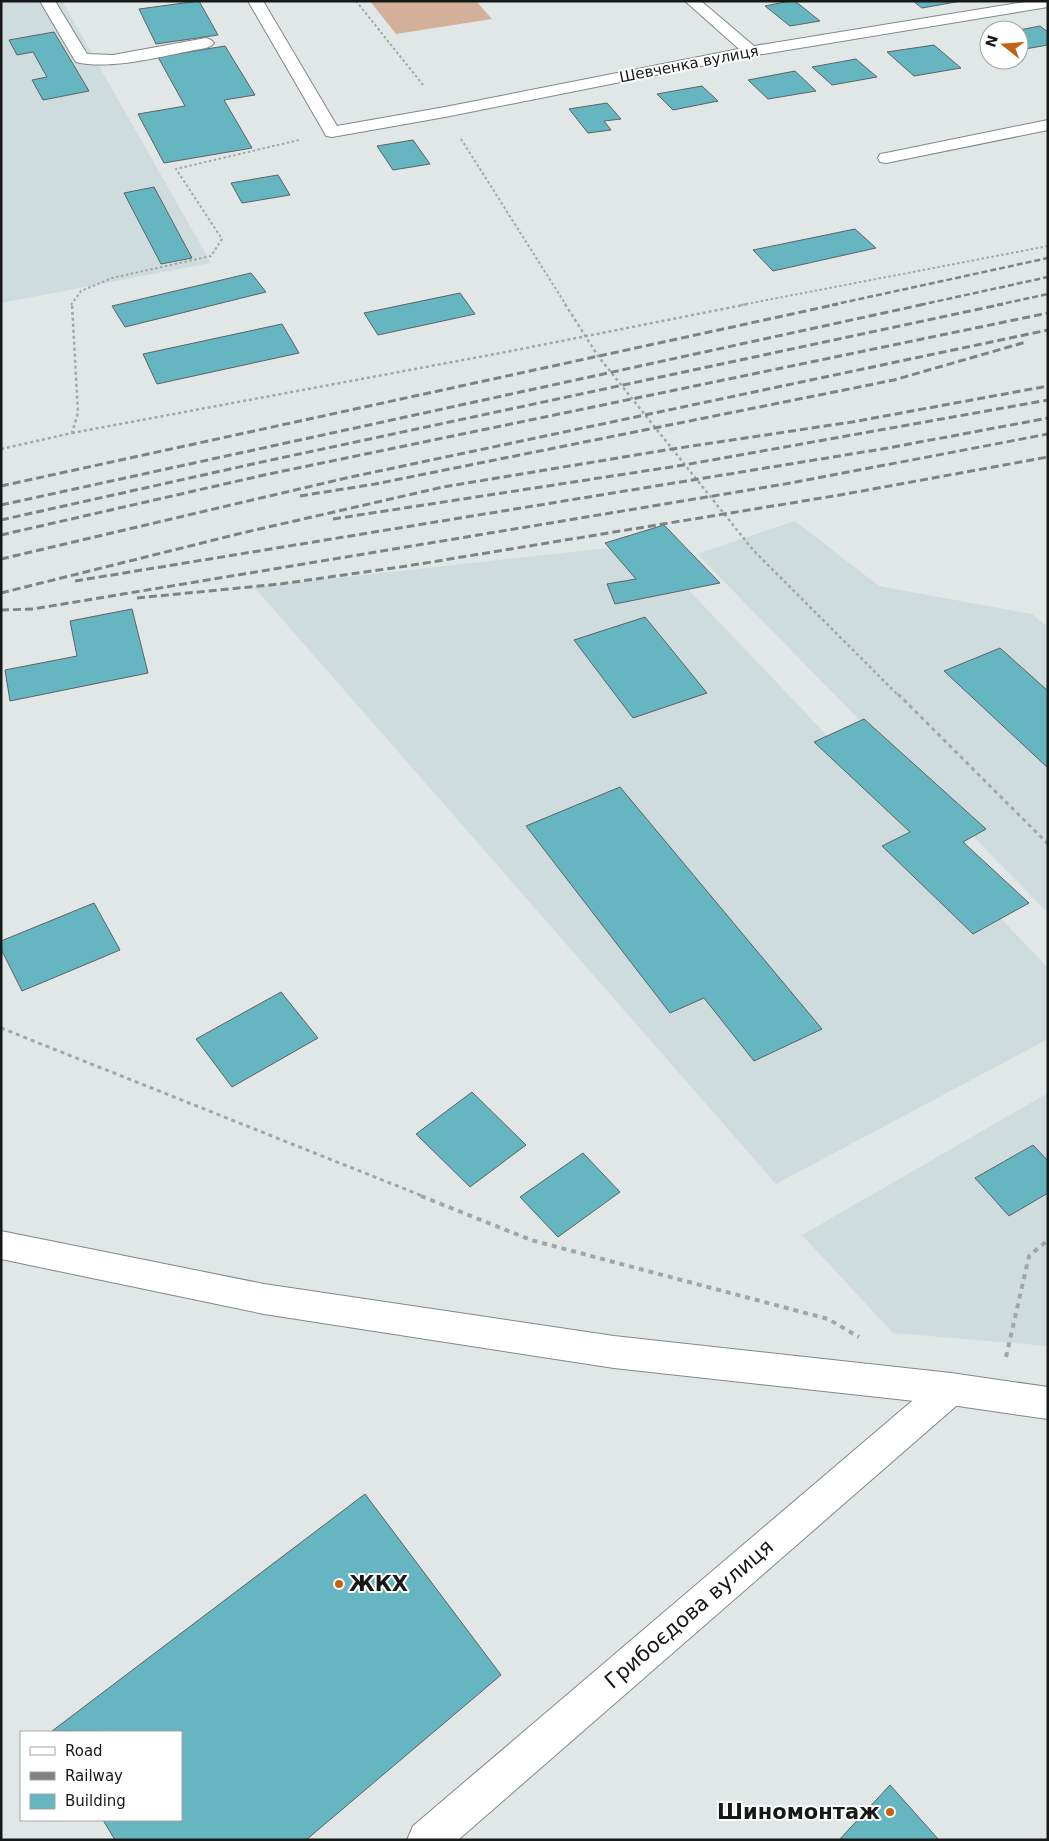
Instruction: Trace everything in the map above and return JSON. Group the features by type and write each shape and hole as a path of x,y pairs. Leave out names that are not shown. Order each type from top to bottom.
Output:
{"street":[{"path":"47,1 82,59 113,60 206,43"},
{"path":"255,1 332,132"},
{"path":"692,1 752,51"},
{"name":"Шевченка вулиця","path":"332,132 445,112 752,51 1025,4 1048,3"},
{"path":"886,158 1048,125"},
{"path":"1,1245 264,1299 614,1352 951,1388 1032,1400"},
{"path":"951,1388 1048,1419"},
{"name":"Грибоєдова вулиця","path":"427,1840 951,1388"}],"path":[{"path":"356,1 445,112 584,335 684,465 753,550 1048,844"},
{"path":"72,433 78,413 71,305 81,291 112,278 211,256 222,239 176,169 332,132"},
{"path":"1,449 72,433 506,352 584,335 1048,246"},
{"path":"1,1028 531,1240 828,1319 861,1338"},
{"path":"1032,1400 1005,1356 1029,1256 1048,1240"}],"shaded area":[{"path":"1,1 62,1 211,263 1,303"},
{"path":"370,1 476,1 492,19 396,34"},
{"path":"795,521 879,586 1032,614 1048,627 1048,913 697,554"},
{"path":"645,544 1048,968 1048,1039 776,1184 254,587"},
{"path":"1048,1093 1048,1346 893,1333 802,1235"}],"building":[{"path":"199,1 218,35 156,44 139,9"},
{"path":"795,1 820,21 790,26 765,6"},
{"path":"913,1 961,1 922,8"},
{"path":"1040,26 1048,32 1048,45 1029,48 1029,28"},
{"path":"54,32 89,91 43,100 32,80 47,77 33,52 17,55 9,40"},
{"path":"934,45 961,68 914,76 887,52"},
{"path":"225,46 255,95 224,100 252,148 164,163 138,114 185,106 158,57"},
{"path":"856,59 877,77 832,85 812,67"},
{"path":"795,71 816,91 768,99 748,80"},
{"path":"702,86 718,101 673,110 657,94"},
{"path":"607,103 621,119 604,121 611,130 588,133 569,109"},
{"path":"413,140 430,164 393,170 377,146"},
{"path":"278,175 290,195 242,203 231,183"},
{"path":"154,187 192,258 161,264 124,193"},
{"path":"855,229 876,248 773,271 753,250"},
{"path":"251,273 266,292 125,327 112,306"},
{"path":"460,293 475,314 378,335 364,313"},
{"path":"282,324 299,353 157,384 143,354"},
{"path":"664,525 720,583 615,604 607,584 636,579 605,543"},
{"path":"132,609 148,673 10,701 5,670 77,656 70,621"},
{"path":"645,617 707,693 633,718 574,640"},
{"path":"1000,648 1048,691 1048,768 944,671"},
{"path":"864,719 986,829 963,842 1029,903 973,934 882,846 910,832 814,742"},
{"path":"620,787 822,1029 754,1061 704,998 670,1013 526,826"},
{"path":"94,903 120,950 22,991 1,949 1,941"},
{"path":"281,992 318,1038 232,1087 196,1039"},
{"path":"472,1092 526,1145 470,1187 416,1134"},
{"path":"1033,1145 1048,1161 1048,1193 1009,1216 975,1178"},
{"path":"583,1153 620,1192 558,1237 520,1197"},
{"name":"ЖКХ","path":"365,1494 501,1675 306,1840 115,1840 104,1821 182,1821 182,1731 52,1731"},
{"name":"Шиномонтаж","path":"890,1785 939,1840 839,1840"}],"railway":[{"path":"832,305 1048,258"},
{"path":"920,305 1048,277"},
{"path":"997,305 1048,294"},
{"path":"1,486 838,304"},
{"path":"1,505 925,304"},
{"path":"1,520 257,463 1003,304"},
{"path":"1,535 264,475 1048,313"},
{"path":"1,559 346,478 1048,330"},
{"path":"300,496 375,484 894,380 1026,342"},
{"path":"1,593 242,533 443,487 672,449 852,422 1048,386"},
{"path":"333,519 684,465 1048,400"},
{"path":"75,581 888,448 1048,418"},
{"path":"1,610 33,609 791,483 1048,434"},
{"path":"137,598 280,584 407,566 840,495 1048,457"}],"place":[{"name":"ЖКХ","path":"339,1584"},
{"name":"Шиномонтаж","path":"890,1812"}]}
